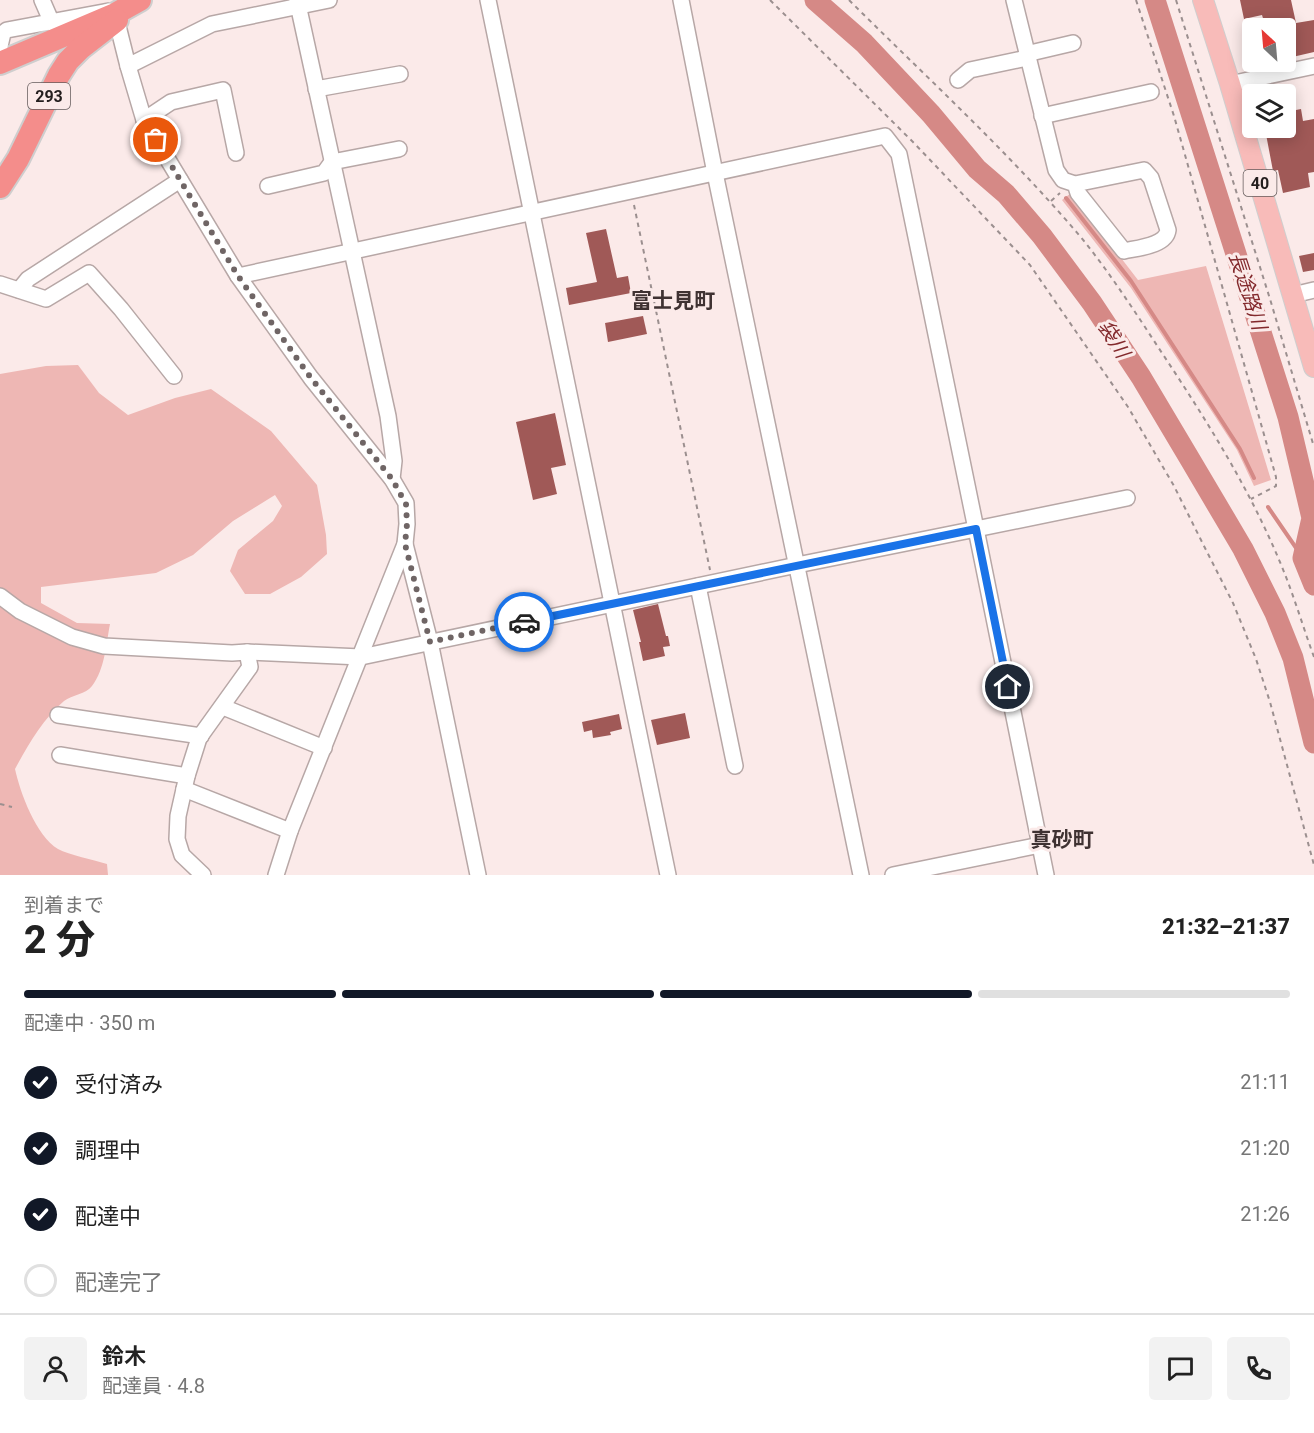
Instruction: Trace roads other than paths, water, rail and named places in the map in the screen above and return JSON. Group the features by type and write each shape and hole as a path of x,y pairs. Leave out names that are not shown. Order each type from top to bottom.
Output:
{"highway":[{"path":"0,63 125,10"},
{"name":"293","path":"0,186 18,159 68,61 125,10"}],"main road":[{"name":"40","path":"1203,0 1314,367"}],"street":[{"path":"42,0 52,23"},
{"path":"128,66 212,24 298,3 329,0"},
{"path":"488,0 668,875"},
{"path":"681,0 714,173 861,875"},
{"path":"1014,0 1056,170 1063,180 1075,184 1144,170 1148,173 1168,230 1167,235 1162,241 1124,251 1078,193 1075,184"},
{"path":"298,3 388,416 394,460 392,479"},
{"path":"0,46 3,33 7,30 125,10 128,66 144,120 238,276 311,378 392,479 406,504 405,544 290,831 276,875"},
{"path":"958,80 970,70 1073,43"},
{"path":"1230,84 1314,66"},
{"path":"316,89 400,75"},
{"path":"144,120 171,102 223,90 236,153"},
{"path":"1042,116 1151,92"},
{"path":"238,276 885,136 898,154 1046,875"},
{"path":"268,186 324,173 332,162 399,149"},
{"path":"19,290 28,279 180,180"},
{"path":"0,284 46,299 89,273 174,376"},
{"path":"1293,295 1314,290"},
{"path":"0,596 20,611 72,637 104,646 361,657 1128,498"},
{"path":"405,544 430,642 478,875"},
{"path":"705,585 735,766"},
{"path":"203,875 182,855 177,839 178,816 201,736 250,667 246,652"},
{"path":"223,707 324,748"},
{"path":"58,715 201,736"},
{"path":"60,755 186,782 290,831"},
{"path":"893,875 1040,844"}],"waterway":[{"name":"袋川","path":"815,0 864,43 931,114 977,169 1006,194 1042,236 1092,303 1141,377 1243,549 1275,613 1293,658 1314,743"},
{"name":"長途路川","path":"1155,0 1288,417 1312,518 1303,558 1314,585"},
{"path":"1066,198 1131,281 1240,449 1254,478"},
{"path":"1268,507 1303,558"}],"district":[{"name":"富士見町","path":"673,301"},
{"name":"真砂町","path":"1062,840"}]}
